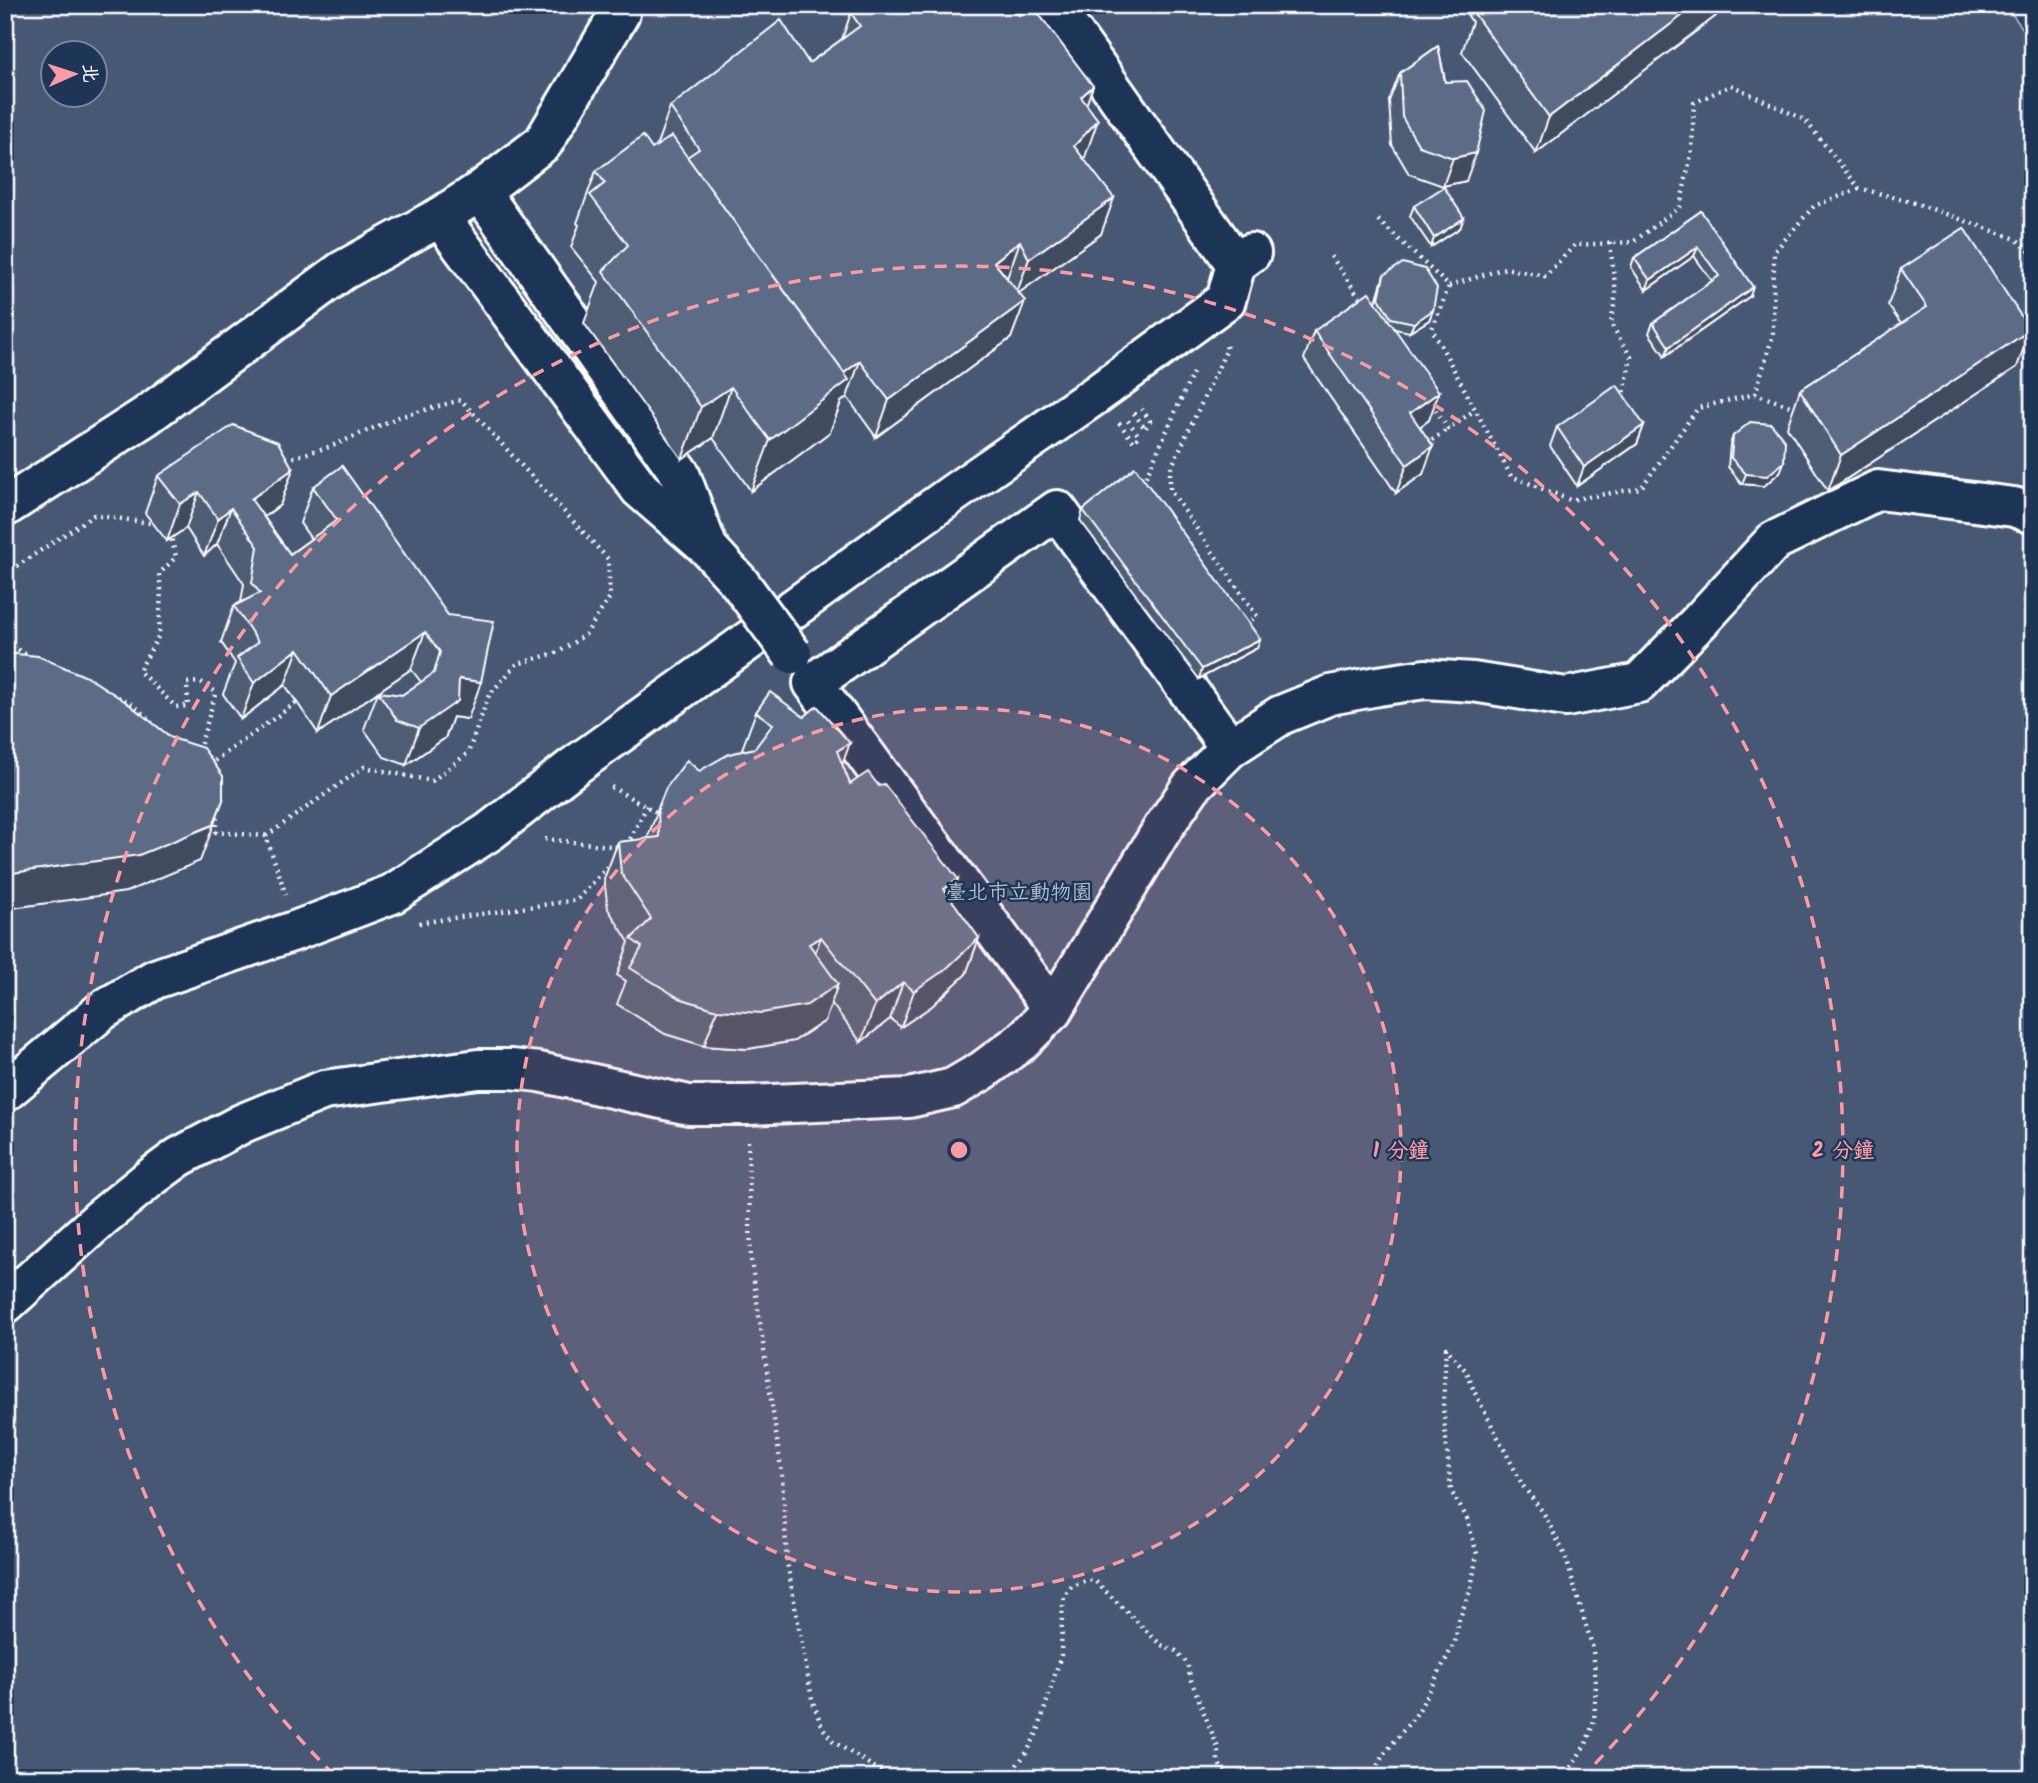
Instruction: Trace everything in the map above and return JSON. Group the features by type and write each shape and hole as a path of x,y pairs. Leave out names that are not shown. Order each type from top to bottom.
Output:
{"street":[{"path":"5,507 146,416 342,271 440,217 480,191 543,143 620,13 621,5"},
{"path":"5,1092 103,1010 155,979 393,894 489,832 573,767 1226,300 1244,258 1054,5"},
{"path":"480,191 680,474 708,548"},
{"path":"440,217 640,489 708,548 739,582 1053,1010"},
{"path":"5,1304 101,1218 179,1157 243,1123 324,1090 478,1069 538,1072 689,1105 909,1098 953,1088 982,1071 1021,1042 1053,1010 1163,828 1191,787 1230,748 1280,715 1330,695 1425,679 1473,682 1566,696 1639,683 1774,541 1878,490 2014,507 2033,514"},
{"path":"802,668 1056,510 1230,748"}],"path":[{"path":"1449,286 1505,268 1545,276 1575,245 1633,242 1680,207 1692,150 1694,103 1731,85 1805,120 1859,188 1914,203 2016,239 2033,254"},
{"path":"1755,394 1773,335 1774,252 1814,206 1859,188"},
{"path":"1378,220 1449,286"},
{"path":"1610,243 1616,293 1611,324 1631,357 1623,402"},
{"path":"1331,256 1368,310"},
{"path":"1449,286 1432,329 1511,477 1570,500 1641,488 1699,408 1755,394 1798,409"},
{"path":"1212,310 1227,349 1170,470 1170,490 1257,615 1248,625 1240,614"},
{"path":"2012,320 2033,312"},
{"path":"1142,485 1195,366 1184,374"},
{"path":"1097,394 1134,442 1139,436 1125,416 1132,410 1145,429 1150,421 1138,403"},
{"path":"1427,397 1448,429"},
{"path":"217,801 216,832 266,836 364,767 432,781 468,753 489,695 517,664 559,652 586,635 610,597 608,559 461,400 399,417 332,446 279,461"},
{"path":"1421,437 1426,444 1475,410"},
{"path":"5,574 94,515 168,525 176,557 159,574 159,635 139,671 176,707 188,706 187,683 201,682 216,692 200,747 193,754"},
{"path":"5,644 40,661"},
{"path":"111,694 134,705 161,733"},
{"path":"205,769 297,702"},
{"path":"393,894 419,923 577,900 625,848 647,806 660,814"},
{"path":"489,832 625,848"},
{"path":"266,836 297,930"},
{"path":"747,1105 751,1260 782,1475 787,1562 812,1699 822,1727 834,1742 885,1774 897,1778"},
{"path":"1371,1778 1382,1757 1418,1712 1455,1642 1459,1620 1471,1588 1477,1554 1467,1518 1451,1491 1443,1408 1446,1348 1467,1371 1474,1391 1523,1486 1543,1512 1565,1555 1593,1649 1596,1685 1594,1721 1586,1744 1564,1778"},
{"path":"1011,1778 1038,1731 1061,1655 1064,1597 1072,1586 1089,1580 1095,1581 1161,1645 1176,1651 1187,1663 1218,1748 1218,1760 1222,1770 1232,1778"}],"green space":[{"name":"臺北市立動物園","path":"5,5 2005,5 2033,42 2033,1778 5,1778"}],"building":[{"path":"862,5 1012,5 1019,15 1032,5 1093,86 1081,97 1098,120 1074,146 1114,198 1029,259 1020,241 994,262 1025,301 889,400 860,361 844,373 687,157 699,149 670,107 781,20 809,63 860,26 851,13"},
{"path":"1490,5 1696,5 1549,117 1475,15"},
{"path":"1438,46 1445,82 1467,81 1486,111 1476,153 1453,158 1419,146 1402,117 1400,73"},
{"path":"643,136 652,149 672,136 849,380 770,440 731,387 701,407 603,271 628,245 590,195 605,183 596,171"},
{"path":"1444,187 1464,218 1434,238 1414,206"},
{"path":"1701,211 1753,287 1669,347 1653,323 1719,276 1698,247 1650,280 1634,258"},
{"path":"1964,228 2030,330 1841,455 1800,390 1927,307 1901,269"},
{"path":"1403,263 1425,269 1437,288 1433,310 1414,323 1391,318 1379,298 1384,275"},
{"path":"1369,292 1439,392 1410,413 1433,446 1407,465 1314,331"},
{"path":"1617,385 1644,425 1584,467 1557,427"},
{"path":"1750,422 1771,424 1785,440 1784,462 1767,476 1746,474 1731,458 1733,436"},
{"path":"233,425 278,442 293,469 251,499 290,554 337,520 313,487 342,466 448,615 494,621 481,682 459,679 458,701 419,728 397,720 378,692 402,695 434,673 440,652 425,632 331,696 298,649 254,683 237,658 258,642 234,606 260,593 252,583 258,547 231,508 218,519 199,492 180,504 158,476"},
{"path":"1135,467 1260,639 1202,669 1083,510"},
{"path":"5,653 38,656 89,678 126,702 172,738 203,748 223,776 223,800 213,825 139,855 5,874"},
{"path":"770,692 804,717 817,706 850,743 837,751 850,784 868,772 879,786 884,784 958,879 944,889 979,938 946,969 914,991 903,982 875,1005 821,937 809,944 838,984 807,1005 762,1013 717,1010 679,998 630,968 642,947 631,939 651,919 621,873 618,842 659,837 658,808 666,788 687,760 699,771 729,754 755,748 773,724 756,712"}]}
